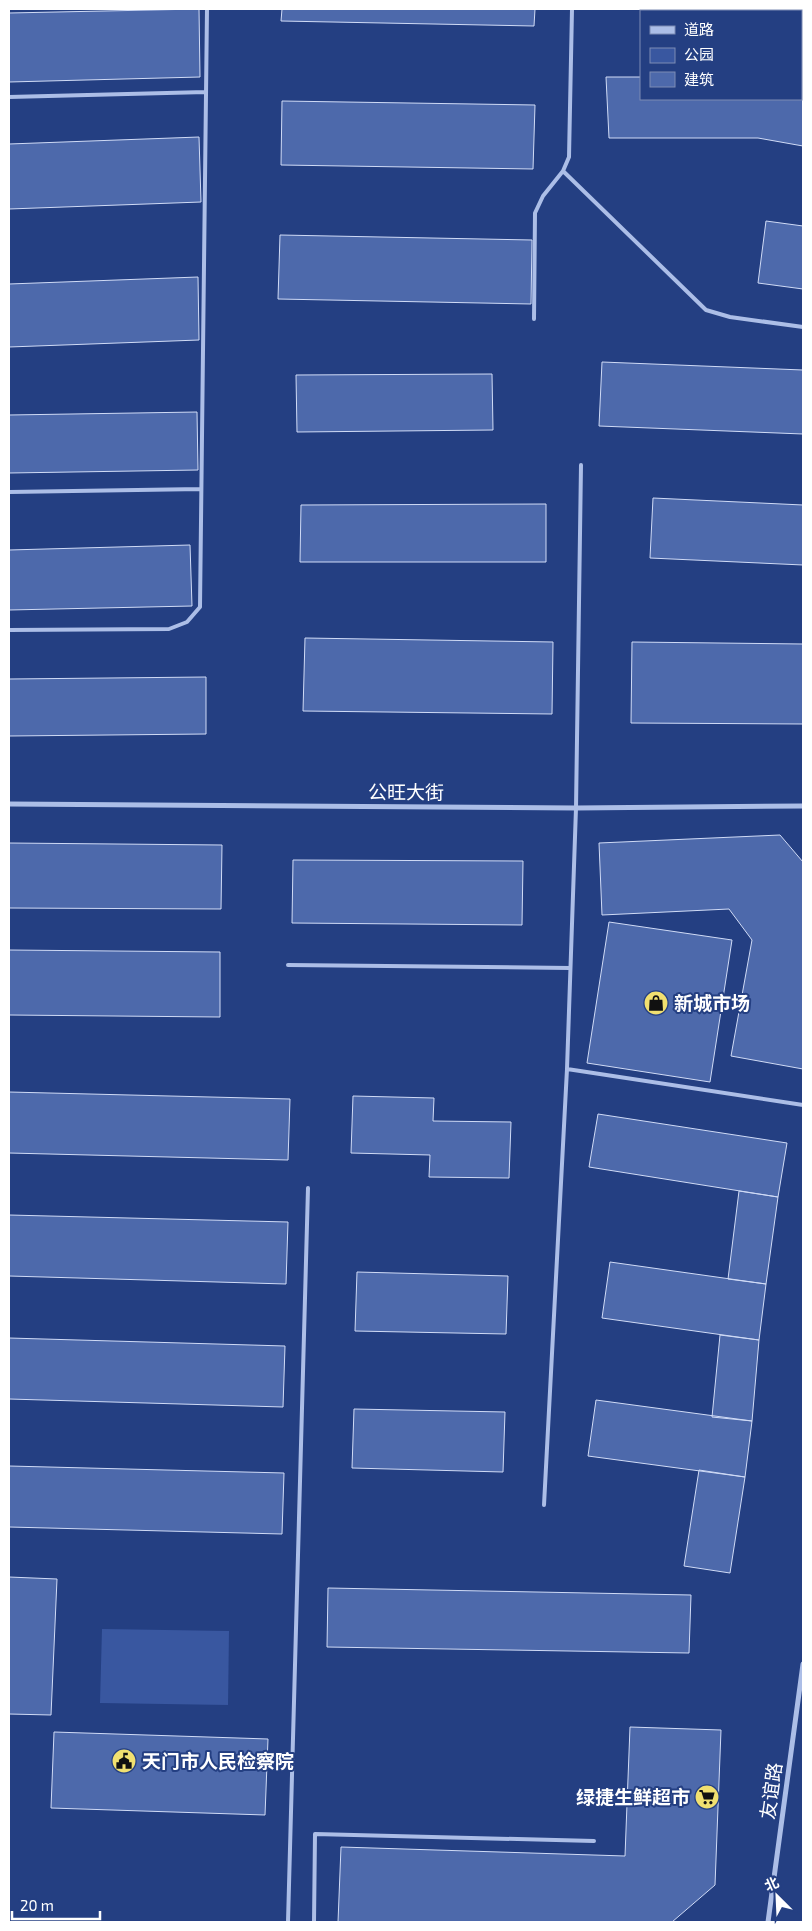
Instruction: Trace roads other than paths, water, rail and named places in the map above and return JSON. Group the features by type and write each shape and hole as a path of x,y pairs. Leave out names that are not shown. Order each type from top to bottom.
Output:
{"street":[{"name":"公旺大街","path":"9,804 576,808 803,806"},
{"name":"友谊路","path":"768,1922 803,1664"}],"lane":[{"path":"9,630 169,629 187,622 200,608 207,9"},
{"path":"534,319 535,213 543,196 563,171 569,157 572,9"},
{"path":"9,97 206,92"},
{"path":"563,171 706,310 730,317 803,327"},
{"path":"544,1505 567,1069 576,808 581,465"},
{"path":"9,492 201,489"},
{"path":"288,965 570,968"},
{"path":"567,1069 803,1106"},
{"path":"288,1922 308,1188"},
{"path":"314,1922 315,1834 594,1841"}],"place":[{"name":"新城市场","path":"656,1003"},
{"name":"天门市人民检察院","path":"124,1761"},
{"name":"绿捷生鲜超市","path":"707,1797"}]}
